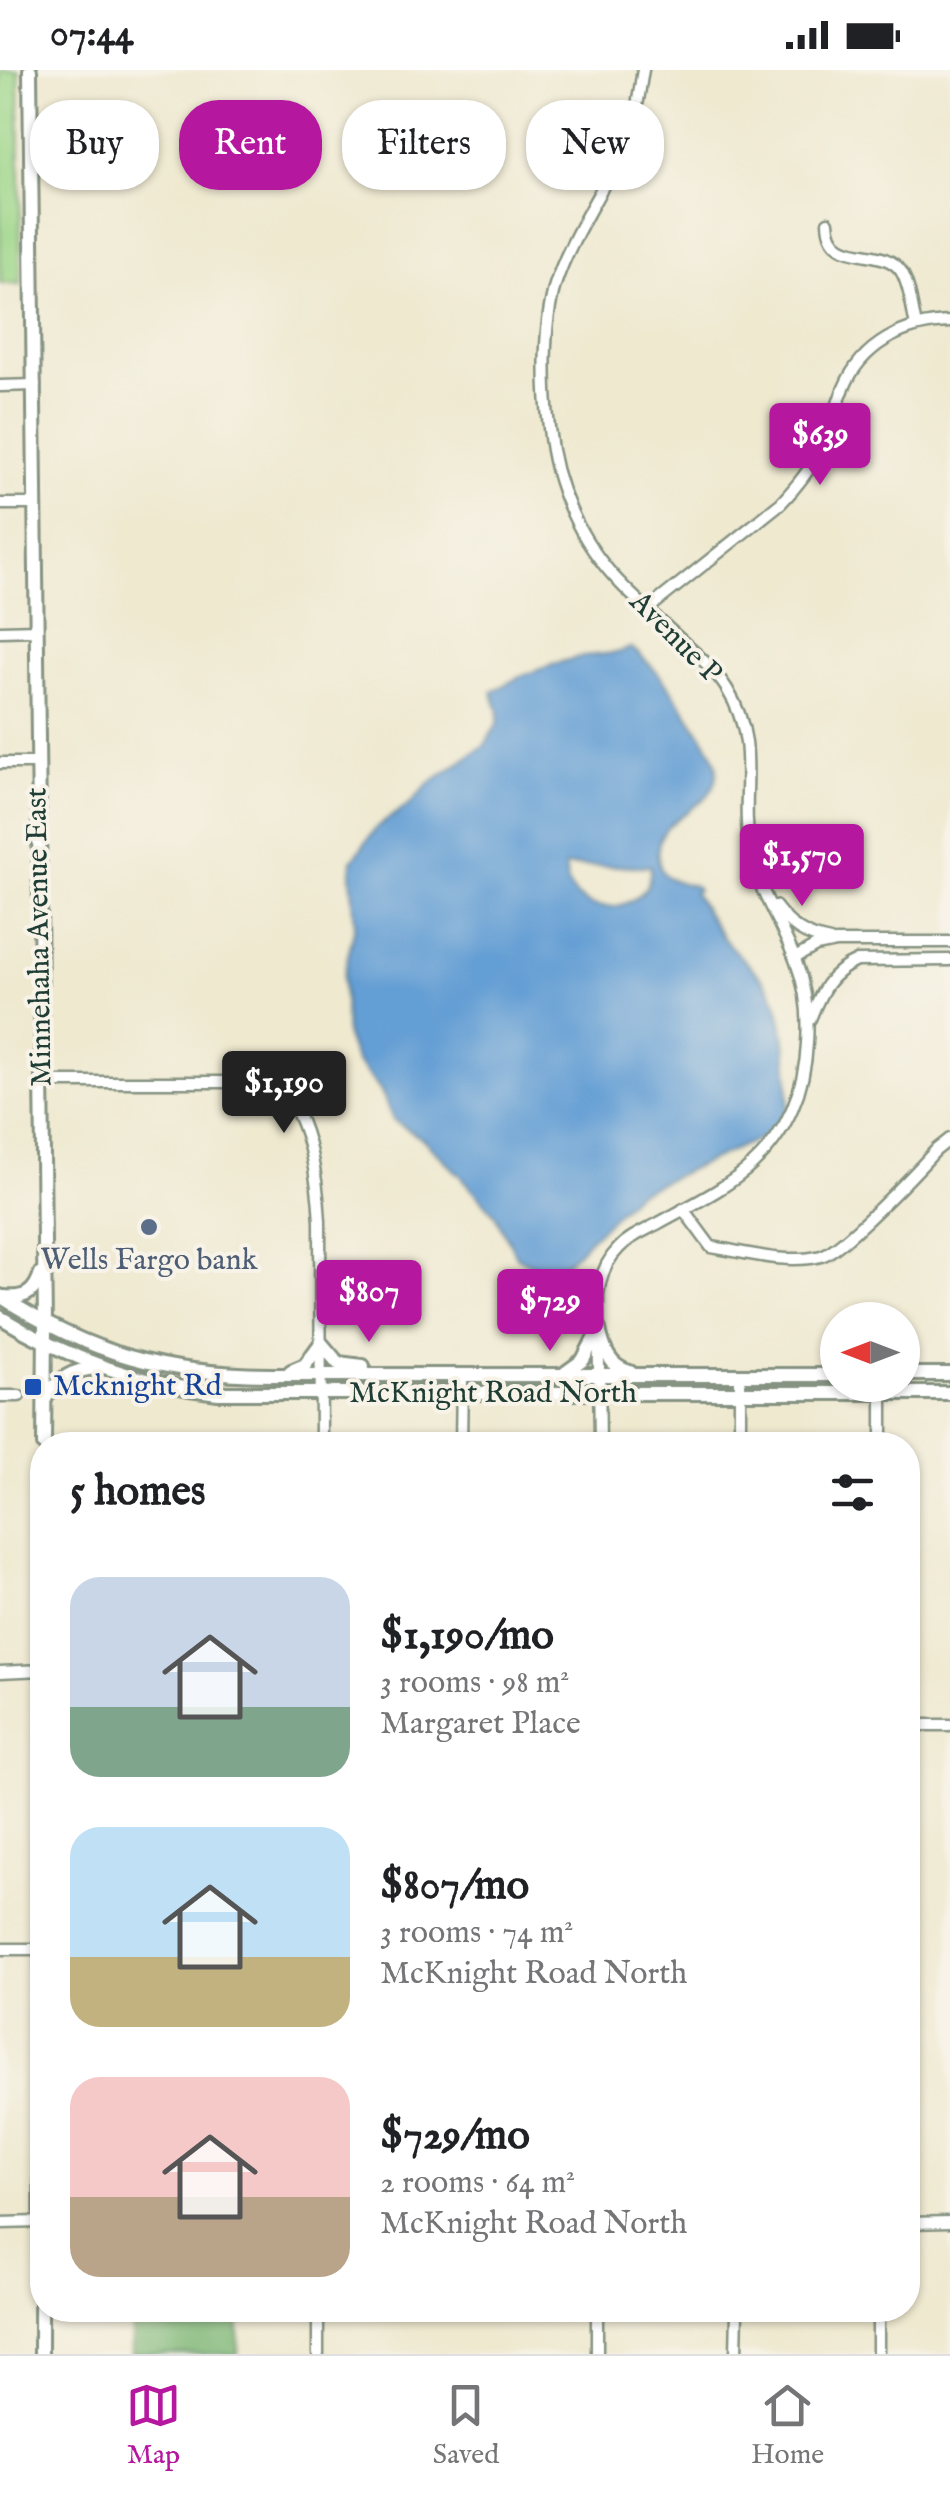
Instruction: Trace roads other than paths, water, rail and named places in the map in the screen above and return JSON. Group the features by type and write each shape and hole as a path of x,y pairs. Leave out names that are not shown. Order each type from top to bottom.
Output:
{"main road":[{"name":"Minnehaha Avenue East","path":"30,70 44,1432"},
{"path":"1,1296 18,1298 30,1294 38,1283 44,1261"},
{"name":"McKnight Road North","path":"1,1296 45,1324 93,1345 158,1365 205,1372 462,1376 820,1374"},
{"name":"McKnight Road North","path":"0,1317 101,1368 206,1392 820,1391"},
{"path":"562,1375 583,1360 599,1329"},
{"path":"599,1329 603,1347 612,1361 622,1370 643,1375"},
{"path":"274,1375 305,1365 322,1343 338,1362 396,1374"},
{"path":"44,1401 63,1377 87,1368 101,1368"},
{"path":"920,1374 950,1374"},
{"name":"McKnight Road North","path":"920,1391 950,1393"},
{"path":"41,2322 41,2354"}],"street":[{"name":"Avenue P","path":"600,1432 598,1294 606,1263 627,1241 740,1175 778,1136 800,1091 808,1024 805,991 795,958 762,889 750,849 748,743 739,713 712,668 619,583 587,541 572,512 552,452 548,326 556,284 630,134 643,70"},
{"path":"828,222 834,244 863,256 887,260 901,272 916,326"},
{"path":"648,609 794,490 818,454 844,386 872,349 888,337 916,326 950,322"},
{"path":"0,386 35,385"},
{"path":"0,504 36,504"},
{"path":"0,631 38,630"},
{"path":"0,763 39,763"},
{"path":"762,889 796,930 836,942"},
{"path":"795,958 816,946 836,942 950,942"},
{"path":"808,1024 821,990 844,966 857,961 950,960"},
{"path":"42,1064 64,1082"},
{"path":"42,1082 252,1082 280,1089 301,1122 318,1185 321,1432"},
{"path":"682,1210 711,1247 794,1258 824,1256 950,1138"},
{"path":"740,1374 740,1432"},
{"path":"462,1376 462,1432"},
{"path":"0,1396 18,1396"},
{"path":"882,1402 882,1432"},
{"path":"0,1672 30,1671"},
{"path":"920,1725 950,1725"},
{"path":"0,1949 30,1949"},
{"path":"0,2223 30,2222"},
{"path":"920,2222 950,2222"},
{"path":"318,2322 318,2354"},
{"path":"597,2322 597,2354"},
{"path":"736,2354 737,2322"},
{"path":"878,2322 878,2354"}],"water":[{"path":"632,648 652,666 713,754 717,774 713,787 665,831 659,842 659,865 670,879 695,886 698,890 694,893 719,933 773,994 786,1046 788,1100 782,1123 770,1134 636,1193 564,1265 541,1270 517,1257 494,1213 460,1175 424,1140 393,1120 380,1089 355,1060 346,1037 343,979 355,925 352,861 377,827 412,802 427,785 485,745 498,722 499,711 492,692 521,676 561,662","holes":["565,866 651,866 642,893 611,907 588,903 579,897 568,883"]}],"place":[{"name":"Wells Fargo bank","path":"149,1227"},
{"name":"Mcknight Rd","path":"33,1387"}]}
